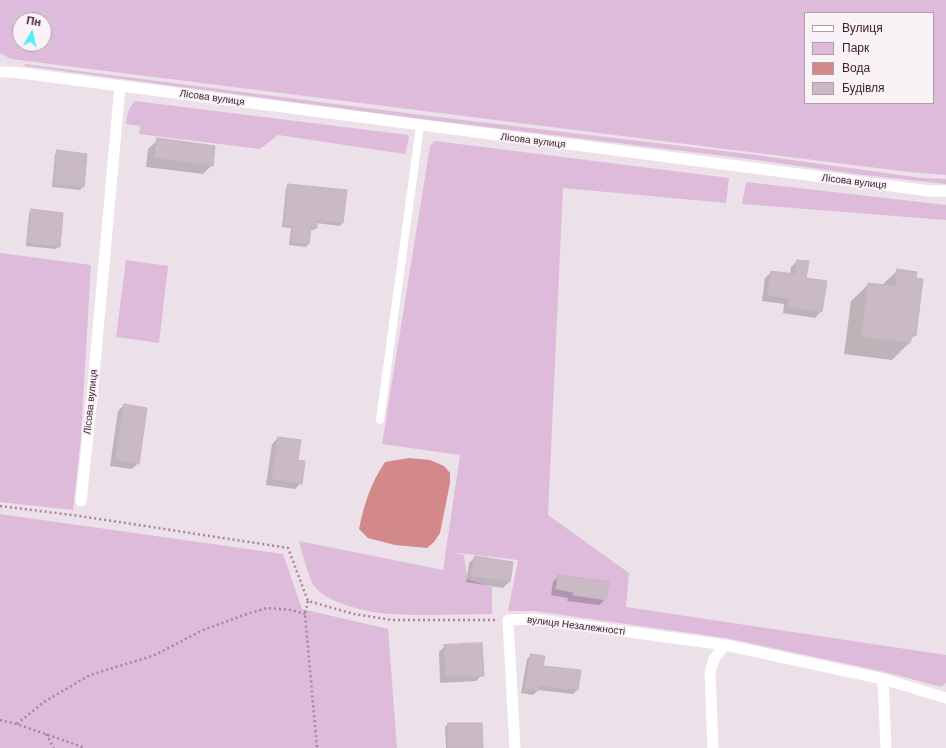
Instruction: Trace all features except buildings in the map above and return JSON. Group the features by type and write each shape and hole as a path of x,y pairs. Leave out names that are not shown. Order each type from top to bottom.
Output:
{"street":[{"name":"Лісова вулиця","path":"2,70 420,126 930,191 946,191"},
{"name":"Лісова вулиця","path":"81,502 120,86"},
{"name":"вулиця Незалежності","path":"508,620 533,619 725,645 883,679 946,698"},
{"path":"508,620 515,748"},
{"path":"713,748 710,672 714,659 725,645"},
{"path":"883,679 886,748"}],"lane":[{"path":"380,420 420,126"}],"path":[{"path":"0,506 80,516 288,548 308,601 305,614 317,748"},
{"path":"308,601 354,614 392,620 508,620"},
{"path":"17,724 44,702 90,675 155,655 203,630 267,608 291,610 305,614"},
{"path":"0,720 17,724 85,748"},
{"path":"46,734 54,748"}],"green space":[{"path":"0,0 946,0 946,175 909,172 11,59 0,53"},
{"path":"25,64 421,115 748,154 922,178 946,179 946,184 863,175 749,159 421,119 25,66"},
{"path":"135,101 408,135 409,138 405,154 278,135 260,149 139,134 140,126 126,124 128,111"},
{"path":"435,141 729,178 726,203 563,188 548,515 629,573 626,607 946,655 946,683 941,687 885,672 726,638 534,611 508,611 518,560 451,552 464,555 467,579 492,587 492,614 416,615 373,612 339,603 321,593 315,587 308,572 299,541 443,570 460,455 382,444 430,146"},
{"path":"746,182 946,205 946,220 742,204"},
{"path":"0,253 91,265 81,436 73,510 0,502"},
{"path":"126,260 168,266 159,343 116,337"},
{"path":"0,514 283,554 302,609 388,629 397,748 0,748"}],"water":[{"path":"409,458 430,460 444,466 450,473 450,483 440,533 434,542 427,548 395,545 368,538 359,529 369,494 385,462"}]}
